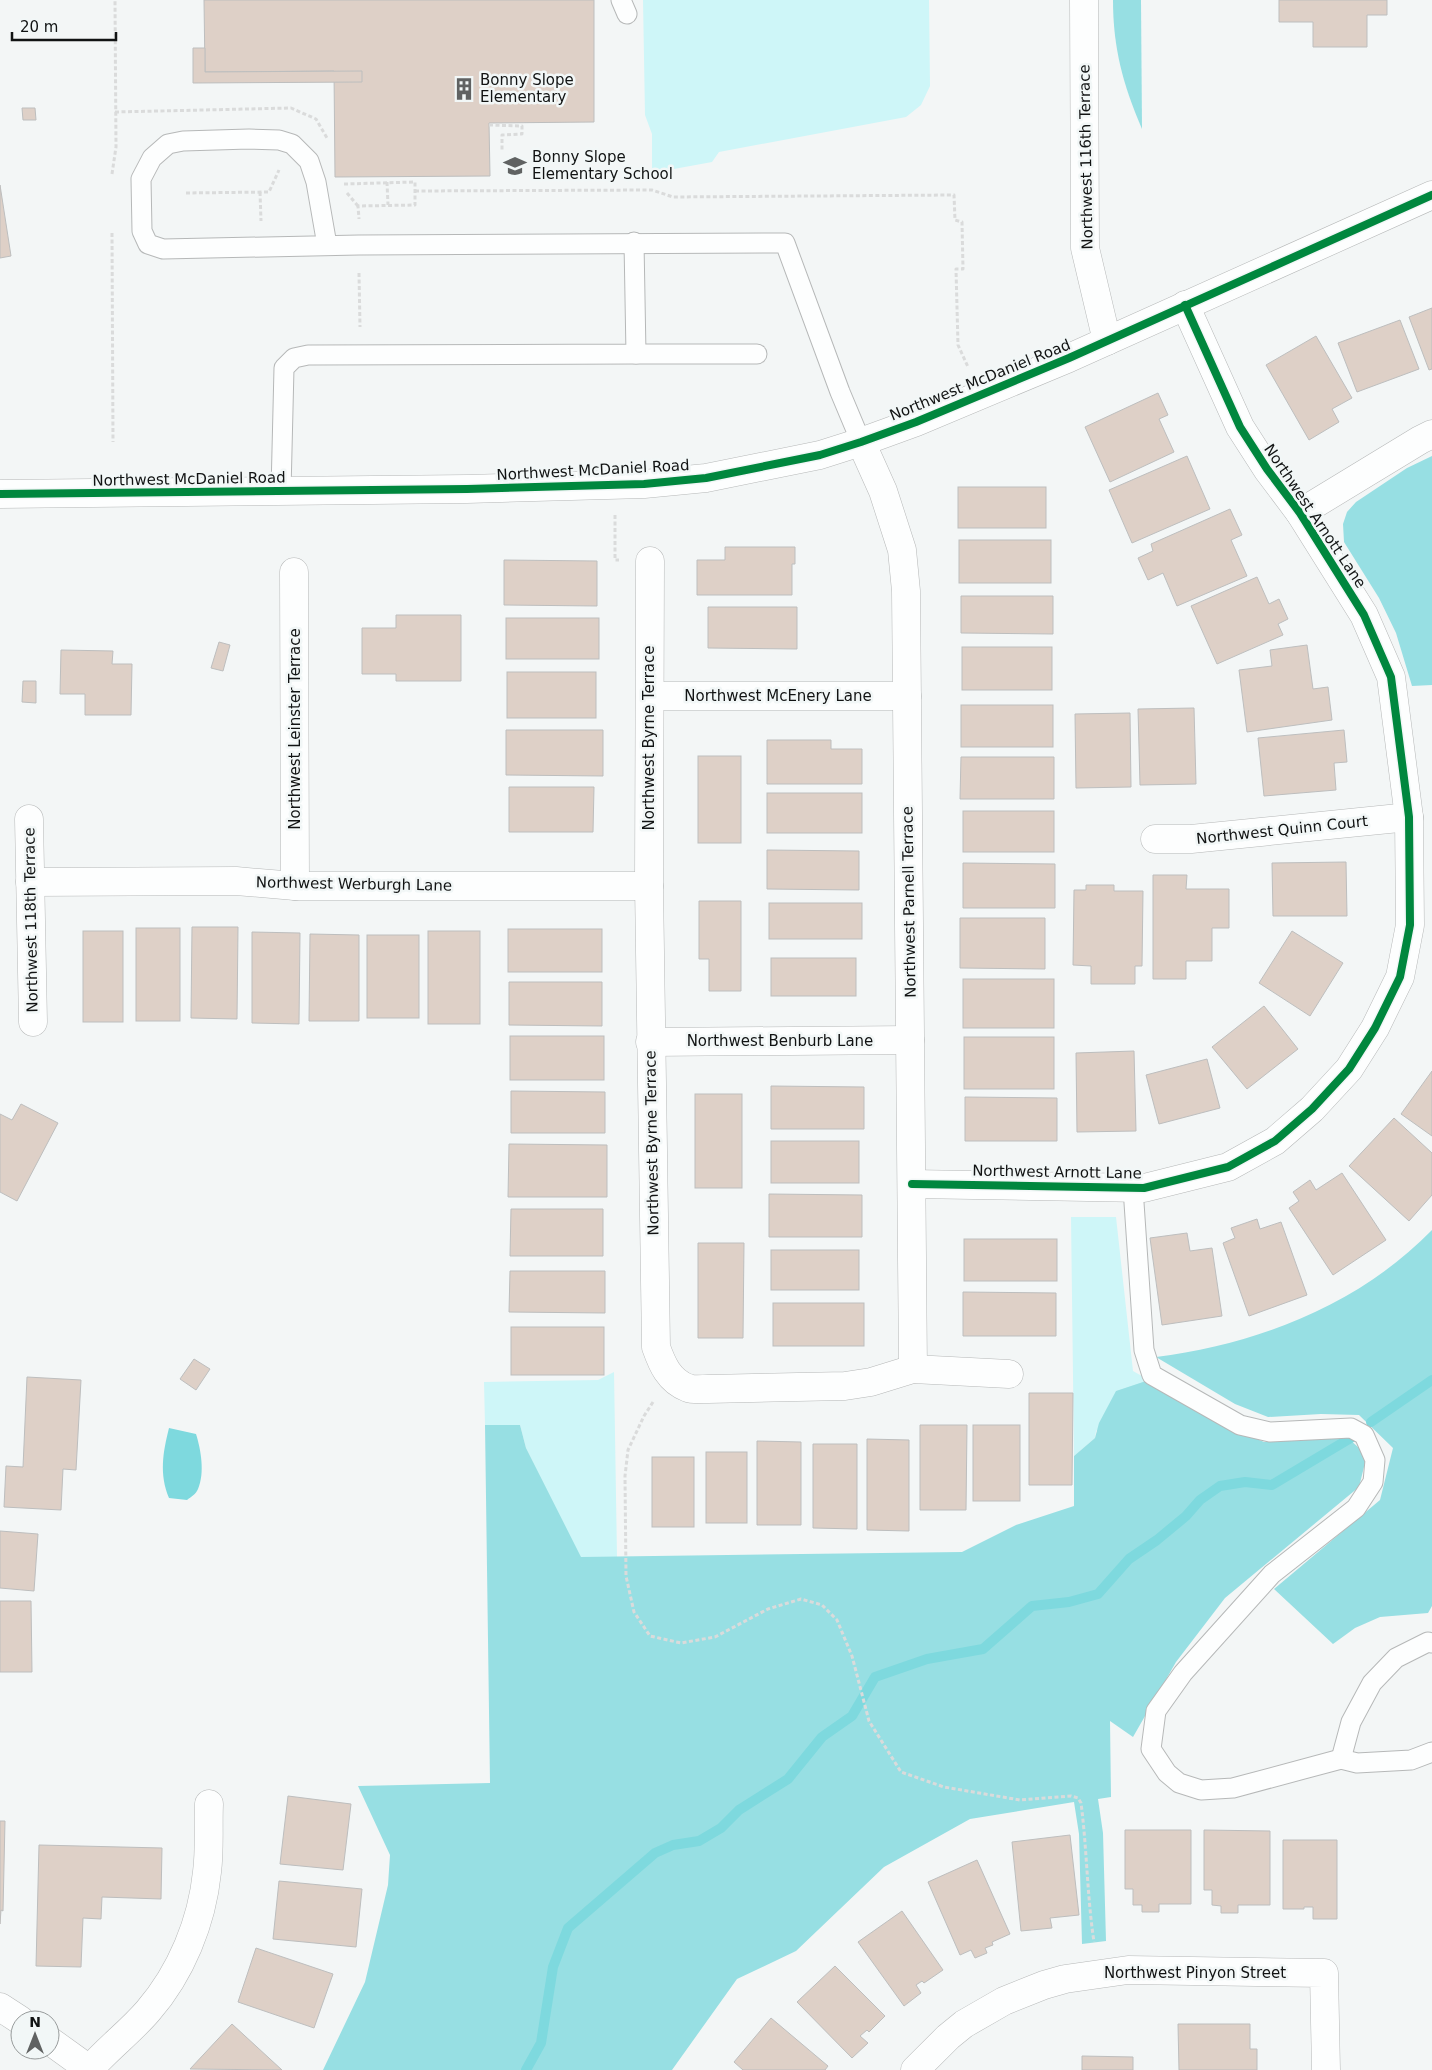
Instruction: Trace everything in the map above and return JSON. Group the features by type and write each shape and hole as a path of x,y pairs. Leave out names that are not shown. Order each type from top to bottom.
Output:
{"street":[{"name":"Northwest 116th Terrace","path":"1084,0 1085,248 1107,341"},
{"name":"Northwest McDaniel Road","path":"0,494 500,489 677,482 820,455 861,442 1005,385 1432,194"},
{"name":"Northwest Arnott Lane","path":"912,1184 1144,1188 1228,1167 1275,1141 1312,1109 1349,1069 1375,1028 1400,978 1410,925 1409,817 1391,677 1364,615 1300,513 1267,469 1240,428 1185,305"},
{"path":"1300,513 1432,434"},
{"name":"Northwest Parnell Terrace","path":"861,442 883,492 902,550 906,591 913,1370"},
{"name":"Northwest Byrne Terrace","path":"650,561 648,886 656,1347 663,1366 671,1378"},
{"name":"Northwest Leinster Terrace","path":"294,572 295,886"},
{"name":"Northwest McEnery Lane","path":"650,696 907,696"},
{"name":"Northwest Quinn Court","path":"1155,839 1191,839 1409,817"},
{"name":"Northwest 118th Terrace","path":"29,819 33,1022"},
{"name":"Northwest Werburgh Lane","path":"30,882 236,881 295,886 648,886"},
{"name":"Northwest Benburb Lane","path":"650,1042 910,1040"},
{"path":"671,1378 688,1388 708,1389 845,1386 871,1382 913,1370 1009,1374"},
{"path":"60,2048 89,2070 149,2010 175,1973 192,1939 201,1909 207,1872 208,1804"},
{"name":"Northwest Pinyon Street","path":"915,2070 964,2024 1004,2001 1044,1985 1099,1972 1128,1970 1324,1973 1326,2070"}],"lane":[{"path":"327,245 316,182 310,161 292,144 279,140 249,139 184,141 168,144 152,158 141,179 142,232 148,244 163,249 327,245 634,242 786,243 840,392 861,442"},
{"path":"634,242 636,354"},
{"path":"281,492 284,368 294,358 308,355 757,354"},
{"path":"1134,1188 1144,1350 1152,1375 1240,1425 1270,1432 1351,1428 1364,1435 1375,1460 1372,1482 1356,1508 1272,1574 1183,1673 1156,1711 1151,1749 1167,1773 1179,1783 1201,1790 1233,1788 1341,1759 1357,1763 1411,1760 1432,1752"},
{"path":"1341,1759 1351,1722 1372,1682 1396,1658 1428,1642 1432,1643"}],"path":[{"path":"186,193 268,192 306,114"},
{"path":"489,125 522,126 522,134 502,135 502,150"},
{"path":"387,182 388,205"},
{"path":"344,184 415,182 415,191"},
{"path":"615,540 615,560"},
{"path":"671,1378 644,1416 628,1450 625,1476 626,1576 634,1612 650,1636 680,1643 715,1637 768,1609 801,1599 822,1605 836,1620 852,1656 869,1721 901,1772 944,1787 1020,1800 1071,1796 1078,1798 1081,1803 1086,1843 1088,1901 1099,1972"}],"shaded area":[{"path":"643,0 929,0 930,86 921,105 906,117 719,152 712,162 652,173 652,134 645,115"},
{"path":"1113,0 1141,0 1142,129 1129,97 1120,66 1113,18"},
{"path":"1432,456 1432,685 1412,686 1396,633 1379,598 1344,542 1343,524 1347,512 1356,502 1407,468"},
{"path":"1071,1217 1116,1217 1133,1371 1149,1380 1096,1431 1095,1438 1074,1456"},
{"path":"1432,1230 1432,1606 1428,1613 1380,1617 1355,1628 1333,1644 1274,1589 1380,1500 1393,1448 1359,1415 1321,1414 1268,1417 1235,1404 1156,1357 1232,1342 1269,1331 1305,1317 1339,1300 1372,1280"},
{"path":"614,1372 617,1557 580,1557 526,1448 520,1425 485,1425 484,1382 598,1380"},
{"path":"1149,1380 1225,1425 1264,1442 1321,1438 1349,1439 1367,1455 1359,1487 1225,1598 1176,1662 1133,1737 1110,1721 1111,1797 1098,1799 1103,1833 1106,1941 1082,1944 1079,1834 1074,1802 970,1819 884,1867 796,1951 737,1979 672,2070 323,2070 365,1982 388,1885 390,1855 358,1786 490,1783 485,1425 520,1425 526,1448 581,1557 962,1552 1016,1525 1074,1506 1074,1456 1095,1438 1099,1423 1116,1391"},
{"path":"169,1428 196,1434 198,1440 202,1462 200,1483 196,1492 187,1500 169,1498 166,1489 163,1463"}],"building":[{"name":"Bonny Slope Elementary","path":"204,0 594,0 594,122 489,123 490,176 335,177 334,71 205,72"},
{"path":"1279,0 1387,0 1387,15 1367,15 1367,47 1313,47 1313,22 1279,22"},
{"path":"193,48 205,48 205,72 362,71 362,82 193,83"},
{"path":"22,108 35,108 36,120 23,120"},
{"path":"0,185 11,256 0,258"},
{"path":"1432,308 1432,369 1429,370 1409,317"},
{"path":"1400,320 1419,369 1357,392 1338,343"},
{"path":"1316,336 1352,398 1332,409 1339,422 1309,440 1266,365"},
{"path":"1158,393 1168,415 1159,419 1174,452 1110,482 1085,427"},
{"path":"1187,456 1210,509 1132,543 1109,490"},
{"path":"958,487 1046,487 1046,528 958,528"},
{"path":"1230,509 1242,535 1231,540 1247,576 1177,606 1163,573 1148,580 1138,558 1153,551 1151,544"},
{"path":"959,540 1051,540 1051,583 959,583"},
{"path":"725,547 795,547 795,564 792,564 792,595 697,595 697,560 725,560"},
{"path":"504,560 597,561 597,606 504,605"},
{"path":"1257,577 1269,604 1279,599 1288,619 1278,624 1283,635 1217,664 1191,606"},
{"path":"961,596 1053,596 1053,634 961,633"},
{"path":"708,607 797,607 797,649 708,648"},
{"path":"396,615 461,615 461,681 396,681 396,674 362,674 362,628 396,628"},
{"path":"506,618 599,618 599,659 506,659"},
{"path":"219,642 230,645 223,671 211,668"},
{"path":"1307,645 1313,689 1328,687 1332,720 1247,732 1239,670 1272,666 1270,650"},
{"path":"962,647 1052,647 1052,690 962,690"},
{"path":"61,650 113,651 112,664 132,664 131,715 85,715 85,694 60,694"},
{"path":"507,672 596,672 596,718 507,718"},
{"path":"23,681 36,681 36,703 22,702"},
{"path":"961,705 1053,705 1053,747 961,747"},
{"path":"1194,708 1196,784 1140,785 1138,709"},
{"path":"1130,713 1131,787 1076,788 1075,714"},
{"path":"506,730 603,730 603,776 506,775"},
{"path":"1344,730 1347,762 1334,763 1336,790 1264,796 1258,738"},
{"path":"767,740 831,740 831,749 862,749 862,784 767,784"},
{"path":"698,756 741,756 741,843 698,843"},
{"path":"961,757 1054,757 1054,799 960,799"},
{"path":"509,787 594,787 593,832 509,832"},
{"path":"767,793 862,793 862,833 767,833"},
{"path":"963,811 1054,811 1054,852 963,852"},
{"path":"767,850 859,851 859,890 767,889"},
{"path":"1346,862 1347,916 1273,916 1272,863"},
{"path":"963,863 1055,864 1055,908 963,908"},
{"path":"1153,875 1187,875 1186,889 1229,889 1229,928 1212,928 1212,961 1186,961 1186,979 1153,979"},
{"path":"1086,885 1114,885 1114,891 1143,891 1142,966 1135,966 1135,984 1091,984 1091,966 1073,965 1074,890 1086,890"},
{"path":"699,901 741,901 741,991 709,991 709,959 699,959"},
{"path":"769,903 862,903 862,939 769,939"},
{"path":"960,918 1045,918 1045,969 960,968"},
{"path":"192,927 238,927 237,1019 191,1018"},
{"path":"136,928 180,928 180,1021 136,1021"},
{"path":"508,929 602,929 602,972 508,972"},
{"path":"83,931 123,931 123,1022 83,1022"},
{"path":"428,931 480,931 480,1024 428,1024"},
{"path":"1292,931 1343,963 1310,1016 1259,983"},
{"path":"252,932 300,933 299,1024 252,1023"},
{"path":"310,934 359,935 359,1021 309,1021"},
{"path":"367,935 419,935 419,1018 367,1018"},
{"path":"771,958 856,958 856,996 771,996"},
{"path":"963,979 1054,979 1054,1028 963,1028"},
{"path":"509,982 602,982 602,1026 509,1025"},
{"path":"1264,1006 1298,1049 1247,1089 1212,1047"},
{"path":"510,1036 604,1036 604,1080 510,1080"},
{"path":"964,1037 1054,1037 1054,1089 964,1089"},
{"path":"1134,1051 1136,1131 1077,1132 1076,1053"},
{"path":"1207,1059 1220,1108 1159,1124 1146,1075"},
{"path":"1432,1071 1432,1136 1401,1114"},
{"path":"771,1086 864,1087 864,1129 771,1129"},
{"path":"511,1091 605,1092 605,1133 511,1133"},
{"path":"695,1094 742,1094 742,1188 695,1188"},
{"path":"965,1097 1057,1098 1057,1141 965,1141"},
{"path":"21,1104 58,1123 17,1201 0,1192 0,1114 12,1120"},
{"path":"1394,1118 1432,1153 1432,1195 1409,1221 1349,1166"},
{"path":"771,1141 859,1141 859,1183 771,1183"},
{"path":"509,1144 607,1145 607,1197 508,1197"},
{"path":"1342,1173 1386,1240 1333,1275 1289,1208 1299,1201 1293,1192 1310,1180 1316,1190"},
{"path":"769,1194 862,1195 862,1237 769,1237"},
{"path":"511,1209 603,1209 603,1256 510,1256"},
{"path":"1257,1219 1260,1229 1281,1222 1307,1295 1249,1316 1223,1243 1235,1238 1231,1228"},
{"path":"1187,1233 1190,1251 1212,1248 1222,1316 1162,1325 1150,1238"},
{"path":"964,1239 1057,1239 1057,1281 964,1281"},
{"path":"698,1243 744,1243 743,1338 698,1338"},
{"path":"771,1250 859,1250 859,1290 771,1290"},
{"path":"510,1271 605,1271 605,1313 509,1312"},
{"path":"963,1292 1056,1293 1056,1336 963,1336"},
{"path":"773,1303 864,1303 864,1346 773,1346"},
{"path":"511,1327 604,1327 604,1375 511,1375"},
{"path":"194,1359 210,1369 196,1390 180,1379"},
{"path":"27,1377 81,1380 76,1470 63,1469 61,1510 4,1507 6,1466 23,1467"},
{"path":"1029,1393 1073,1393 1072,1485 1029,1485"},
{"path":"920,1425 967,1425 966,1510 920,1510"},
{"path":"973,1425 1020,1425 1020,1501 973,1501"},
{"path":"867,1439 909,1440 909,1531 867,1530"},
{"path":"757,1441 801,1442 801,1525 757,1525"},
{"path":"813,1444 857,1444 857,1529 813,1528"},
{"path":"706,1452 747,1452 747,1523 706,1523"},
{"path":"652,1457 694,1457 694,1527 652,1527"},
{"path":"0,1531 38,1534 34,1591 0,1588"},
{"path":"0,1601 31,1601 32,1672 0,1672"},
{"path":"288,1796 351,1804 343,1870 280,1864"},
{"path":"0,1821 5,1821 3,1911 1,1910 0,1924"},
{"path":"1125,1830 1191,1830 1191,1904 1159,1904 1159,1912 1142,1912 1142,1905 1133,1905 1133,1889 1125,1889"},
{"path":"1204,1830 1270,1831 1270,1905 1238,1905 1238,1913 1221,1913 1221,1906 1212,1905 1212,1890 1204,1890"},
{"path":"1070,1835 1079,1915 1050,1918 1052,1928 1021,1931 1012,1842"},
{"path":"1283,1840 1337,1840 1337,1919 1313,1919 1313,1907 1283,1909"},
{"path":"39,1845 162,1848 161,1899 102,1897 101,1919 83,1918 81,1967 36,1966"},
{"path":"977,1860 1010,1934 992,1942 993,1945 985,1948 987,1953 975,1958 971,1950 960,1955 928,1882"},
{"path":"279,1881 362,1889 356,1947 273,1939"},
{"path":"902,1911 943,1970 924,1983 922,1981 916,1985 921,1993 904,2006 858,1942"},
{"path":"256,1948 333,1974 314,2028 238,2002"},
{"path":"835,1966 885,2016 869,2032 867,2030 860,2036 868,2043 852,2058 797,2002"},
{"path":"771,2018 828,2066 825,2070 743,2070 734,2062"},
{"path":"232,2024 282,2070 190,2069"},
{"path":"1178,2024 1250,2024 1250,2049 1257,2049 1257,2070 1179,2070"},
{"path":"1082,2056 1133,2057 1133,2070 1082,2070"}],"waterway":[{"path":"1371,1422 1432,1380"},
{"path":"526,2070 541,2043 553,1967 568,1928 655,1853 673,1845 699,1841 721,1828 739,1810 788,1779 822,1737 852,1716 875,1677 927,1659 983,1649 1032,1606 1069,1602 1098,1594 1129,1559 1157,1540 1186,1516 1200,1500 1220,1486 1245,1482 1272,1485 1354,1436"}],"cycle path":[{"path":"0,494 467,489 644,484 706,478 820,455 916,422 1069,358 1432,195"},
{"path":"912,1184 1144,1188 1228,1167 1275,1141 1312,1109 1349,1069 1375,1028 1400,977 1410,925 1409,817 1391,677 1364,615 1300,513 1267,469 1240,427 1185,305"}],"place":[{"name":"Bonny Slope Elementary","path":"464,89"},
{"name":"Bonny Slope Elementary School","path":"515,166"}]}
